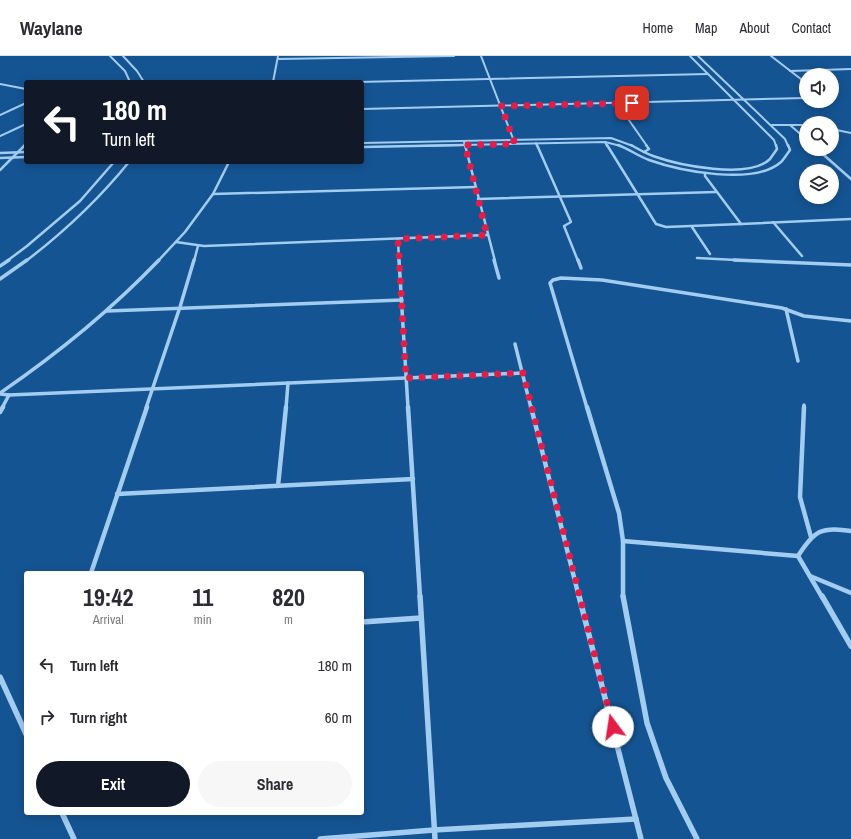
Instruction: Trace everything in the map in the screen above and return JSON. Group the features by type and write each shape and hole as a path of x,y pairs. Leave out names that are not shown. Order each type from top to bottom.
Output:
{"street":[{"path":"110,56 125,71 129,80"},
{"path":"123,56 137,71 143,80"},
{"path":"273,80 278,56"},
{"path":"278,59 454,56"},
{"path":"481,56 515,144"},
{"path":"364,143 611,138 627,142 644,152 673,162 707,168 740,169 765,163 776,154 776,144 762,126 690,56"},
{"path":"364,147 606,142 617,143 643,157 665,165 705,173 733,175 775,167 787,156 790,150 785,139 746,100 698,56"},
{"path":"771,56 799,78"},
{"path":"790,71 851,69"},
{"path":"364,82 708,74"},
{"path":"0,84 24,89"},
{"path":"364,109 736,101 799,98"},
{"path":"0,115 24,103"},
{"path":"617,103 649,149 644,152"},
{"path":"0,136 24,125"},
{"path":"772,125 799,125"},
{"path":"790,125 799,133"},
{"path":"839,130 851,133"},
{"path":"463,141 499,278"},
{"path":"606,142 656,224 666,227 851,219"},
{"path":"536,143 571,222 564,226 581,268"},
{"path":"0,170 24,146"},
{"path":"0,153 24,152"},
{"path":"825,156 851,179"},
{"path":"0,158 24,157"},
{"path":"0,266 27,246 80,201 112,164"},
{"path":"0,279 74,222 98,199 127,164"},
{"path":"0,394 41,365 129,292 176,242 213,194 228,164"},
{"path":"705,173 705,176 716,192 741,224"},
{"path":"213,194 476,186"},
{"path":"478,199 716,192"},
{"path":"773,222 802,256"},
{"path":"692,226 710,254"},
{"path":"176,242 198,246 487,235"},
{"path":"398,239 435,839"},
{"path":"92,571 180,308 198,246"},
{"path":"697,258 851,265"},
{"path":"697,839 666,778 647,723 623,599 623,541 619,513 550,283 553,280 561,278 602,280 786,309 804,316 851,321"},
{"path":"106,311 402,300"},
{"path":"786,309 798,361"},
{"path":"516,344 641,839"},
{"path":"0,394 9,395 523,373"},
{"path":"278,486 288,383"},
{"path":"0,412 9,395"},
{"path":"804,405 800,496 811,537"},
{"path":"117,494 413,479"},
{"path":"798,556 811,537 821,531 830,529 851,531"},
{"path":"623,541 798,556"},
{"path":"798,556 851,646"},
{"path":"809,576 851,593"},
{"path":"364,622 421,618"},
{"path":"0,677 24,730"},
{"path":"63,815 74,839"},
{"path":"320,839 434,830 636,819"}],"route":[{"path":"613,727 523,373 406,378 398,239 487,235 465,145 515,144 501,106 632,103"}]}
